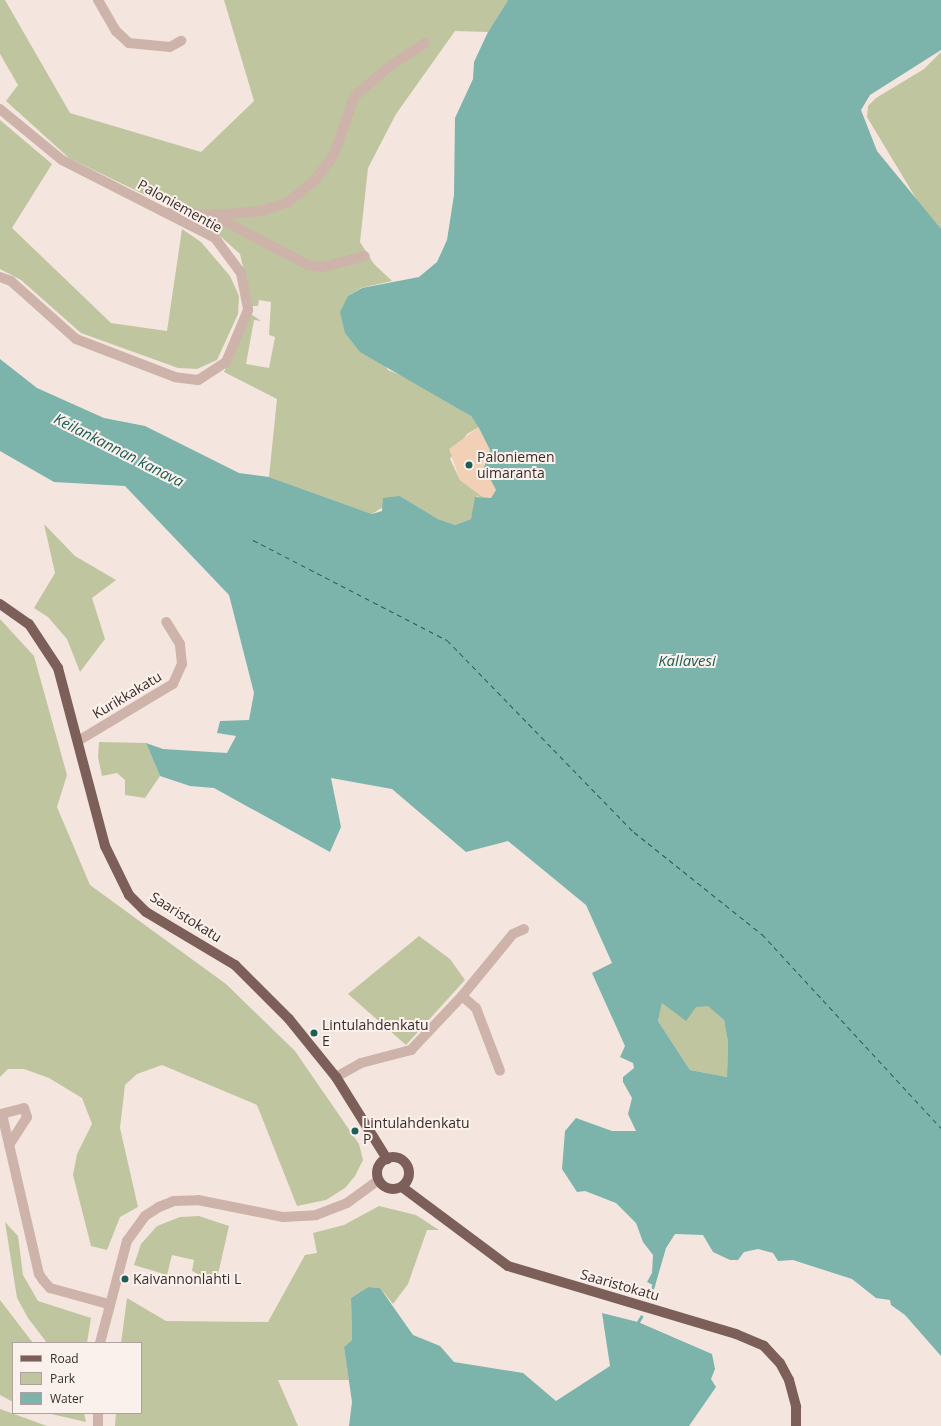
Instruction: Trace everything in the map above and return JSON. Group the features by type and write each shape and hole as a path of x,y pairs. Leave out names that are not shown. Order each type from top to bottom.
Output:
{"main road":[{"name":"Saaristokatu","path":"0,604 29,624 58,668 105,846 129,895 146,912 235,965 289,1019 336,1077 387,1159"},
{"path":"397,1158 406,1164 409,1174 402,1187 389,1189 379,1180 377,1170 387,1159 397,1158"},
{"name":"Saaristokatu","path":"402,1187 508,1266 736,1334 764,1346 780,1363 789,1380 796,1407 796,1426"}],"street":[{"path":"98,0 116,31 129,43 170,46 181,41"},
{"path":"166,212 213,214 261,211 288,202 315,180 334,155 354,97 386,69 425,43"},
{"name":"Paloniementie","path":"0,109 62,160 215,238 241,273 248,296 244,322 226,362 198,380 154,370 76,339 11,280 0,277"},
{"path":"213,214 308,265 322,266 365,256"},
{"name":"Kurikkakatu","path":"78,741 173,684 182,664 180,644 166,622"},
{"path":"336,1077 361,1062 411,1050 462,996 513,934 524,929"},
{"path":"462,996 476,1008 500,1071"},
{"path":"9,1145 43,1280 50,1288 108,1304"},
{"path":"100,1342 108,1304 127,1241 145,1216 159,1207 174,1201 198,1200 283,1217 316,1216 347,1203 379,1180"},
{"path":"98,1414 98,1426"}],"green space":[{"path":"0,0 5,0 70,113 201,152 254,101 224,0 508,0 488,32 455,31 396,114 368,168 360,242 374,264 392,281 361,288 348,296 388,370 415,381 471,416 479,427 467,434 450,459 460,480 487,500 477,496 471,519 455,525 438,519 400,496 372,514 269,477 277,399 224,372 251,314 261,321 254,320 246,364 269,368 275,337 269,335 271,302 259,300 258,306 252,306 240,254 209,226 69,158 6,101 18,85 0,54"},
{"path":"941,52 941,240 867,117 868,106 876,98 924,69"},
{"path":"0,120 52,164 12,228 111,323 167,331 182,229 201,242 230,276 239,296 238,314 217,360 197,369 178,368 81,333 21,280 0,269"},
{"path":"44,524 75,556 116,580 92,598 105,639 80,672 67,639 48,617 34,608 55,573"},
{"path":"0,619 34,656 67,775 57,807 90,885 226,984 295,1051 359,1144 363,1160 355,1176 345,1188 326,1200 297,1206 257,1105 162,1065 137,1074 125,1085 120,1128 138,1207 120,1217 107,1250 91,1246 73,1175 77,1154 92,1124 82,1098 49,1078 24,1069 8,1069 0,1077"},
{"path":"99,742 146,743 160,776 145,798 125,795 125,780 117,773 102,776 98,757"},
{"path":"419,936 450,959 465,980 406,1045 348,994"},
{"path":"662,1003 709,1006 724,1020 728,1042 727,1077 690,1070 658,1021"},
{"path":"379,1206 416,1215 439,1230 427,1230 408,1284 393,1304 380,1288 368,1287 351,1298 352,1340 344,1347 349,1380 278,1380 298,1426 115,1426 116,1414 142,1414 142,1342 121,1342 127,1298 166,1321 268,1322 305,1255 317,1253 313,1233 344,1225"},
{"path":"199,1216 229,1226 216,1283 192,1271 194,1260 172,1255 167,1275 134,1265 141,1244 157,1226 180,1217"},
{"path":"5,1222 18,1236 23,1275 38,1301 91,1318 87,1342 46,1342 28,1318 17,1298"},
{"path":"0,1300 32,1342 12,1342 12,1401 0,1395"},
{"path":"0,1409 47,1426 0,1426"},
{"path":"51,1414 84,1414 86,1422"}],"sand":[{"name":"Paloniemen uimaranta","path":"479,427 490,450 483,463 496,490 495,495 487,500 460,480 449,449"}],"water":[{"name":"Kallavesi","path":"508,0 941,0 941,50 870,95 861,110 877,151 941,229 941,1356 905,1315 891,1305 890,1300 876,1298 852,1279 793,1260 778,1261 773,1253 758,1249 744,1252 738,1260 730,1260 713,1252 703,1235 675,1234 666,1248 655,1286 647,1282 652,1273 653,1255 643,1242 636,1223 616,1203 585,1191 577,1192 562,1169 565,1131 576,1118 612,1131 636,1131 628,1114 632,1098 623,1082 623,1077 634,1068 633,1063 620,1057 625,1046 592,973 612,963 586,905 508,841 466,852 392,789 331,778 341,827 330,852 214,788 190,786 160,776 146,743 163,749 227,753 236,736 217,733 220,721 249,720 254,693 229,595 125,486 54,482 0,451 0,359 37,388 104,418 145,426 239,473 269,477 372,514 382,511 383,498 400,496 438,519 455,525 471,519 475,497 491,498 496,490 484,467 490,450 479,428 471,416 360,352 345,333 340,312 348,296 362,288 419,277 437,262 447,240 454,195 455,118 473,79 474,62 488,32","holes":["662,1003 686,1021 696,1007 708,1006 724,1020 728,1042 727,1077 690,1070 658,1021"]},
{"path":"368,1287 380,1288 413,1335 440,1346 454,1362 523,1373 556,1401 610,1366 602,1313 638,1322 712,1354 715,1369 711,1379 716,1387 689,1426 349,1426 352,1402 344,1347 352,1340 351,1298"}],"waterway":[{"path":"650,1292 653,1286"},
{"path":"638,1322 641,1317"}],"ferry route":[{"path":"253,540 447,640 634,832 762,934 941,1128"}],"place":[{"name":"Paloniemen uimaranta","path":"469,465"},
{"name":"Lintulahdenkatu E","path":"314,1033"},
{"name":"Lintulahdenkatu P","path":"355,1131"},
{"name":"Kaivannonlahti L","path":"125,1279"}],"water label":[{"name":"Keilankannan kanava","path":"119,450"}]}
